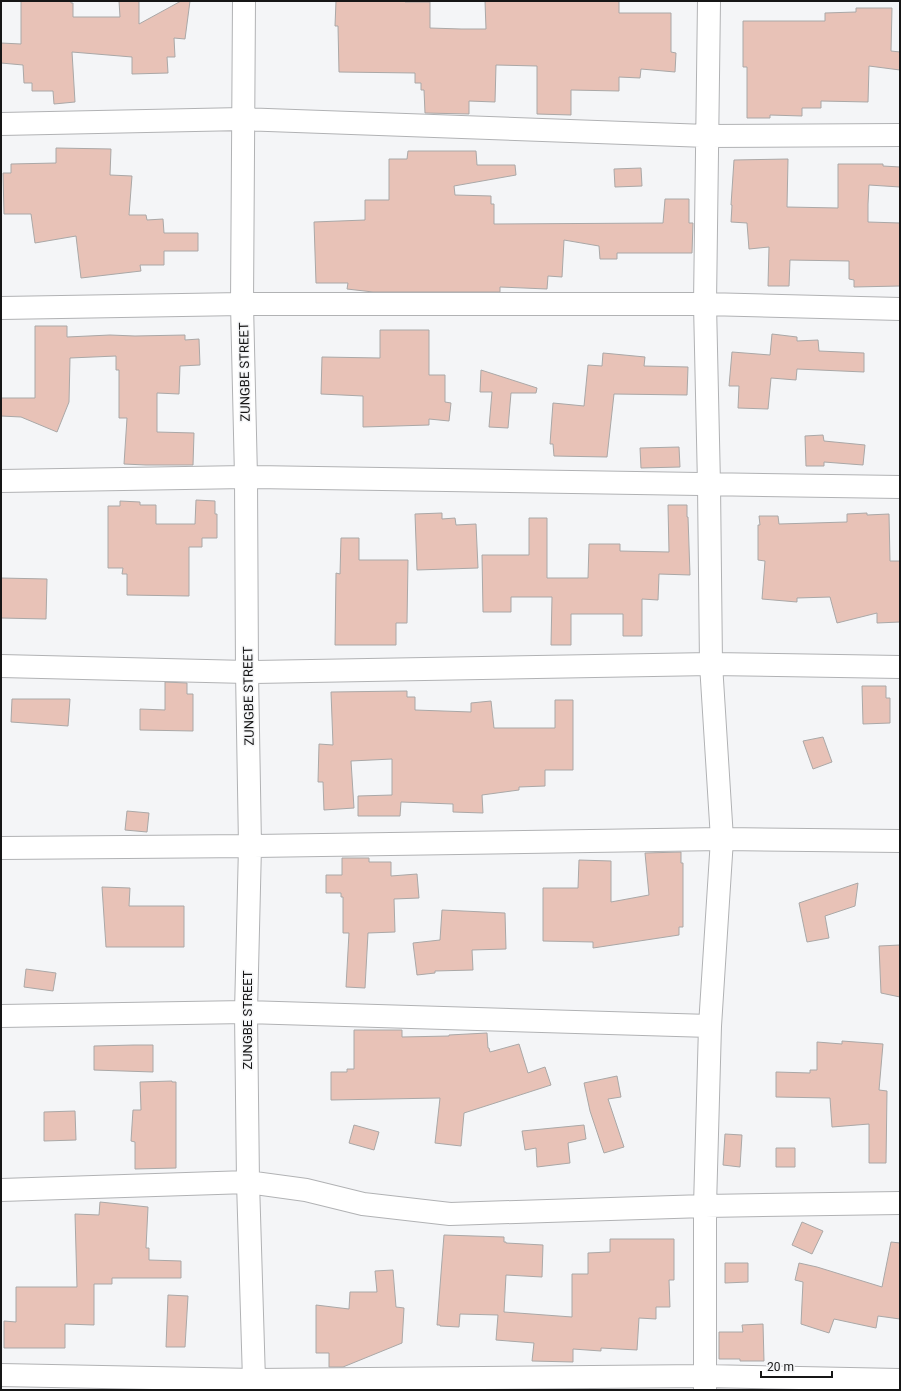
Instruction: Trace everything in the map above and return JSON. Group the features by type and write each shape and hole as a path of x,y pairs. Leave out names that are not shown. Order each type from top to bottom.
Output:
{"street":[{"name":"ZUNGBE STREET","path":"244,1 242,304 246,477 250,846 246,1012 248,1182 254,1385"},
{"path":"705,1383 704,1206 710,1026 722,839 711,664 705,304 709,1"},
{"path":"1,124 243,119 707,136 900,135"},
{"path":"1,308 242,304 705,304 900,309"},
{"path":"1,481 246,477 900,487"},
{"path":"1,666 247,672 711,664 900,667"},
{"path":"1,848 722,839 900,841"},
{"path":"1,1016 246,1012 710,1026"},
{"path":"1,1190 248,1182 306,1190 364,1204 450,1214 704,1206 900,1203"},
{"path":"1,1375 254,1385 705,1383 900,1380"}],"building":[{"path":"21,1 71,1 71,3 73,3 73,17 120,17 119,1 139,1 139,24 181,1 190,1 185,39 174,38 175,57 167,57 168,73 132,74 132,57 72,52 75,102 54,104 53,91 32,91 32,83 24,83 23,65 1,63 1,43 21,44"},
{"path":"336,1 430,2 430,28 486,29 485,1 619,1 619,13 671,13 671,52 676,53 675,72 641,69 640,78 619,77 619,91 571,90 571,115 537,114 537,66 496,65 495,102 469,101 469,114 425,113 424,90 421,90 421,83 415,83 415,73 339,72 338,26 335,26"},
{"path":"856,8 892,8 891,51 900,52 900,70 869,66 868,102 821,101 821,108 802,108 802,116 770,115 770,118 747,118 747,67 743,67 743,21 825,21 825,13 856,12"},
{"path":"56,148 111,149 110,175 132,176 129,215 146,215 147,220 163,219 164,233 198,233 198,251 164,251 164,265 140,265 141,271 81,278 76,236 35,243 31,214 4,214 3,173 11,173 11,164 56,163"},
{"path":"408,151 476,151 477,165 515,165 516,175 454,186 455,195 491,196 491,204 494,204 494,224 663,223 665,199 689,199 689,223 693,223 692,253 617,253 617,259 600,259 599,246 564,240 562,277 548,276 547,289 500,287 500,292 373,292 347,289 348,283 316,283 314,222 365,220 365,200 389,200 389,159 407,159"},
{"path":"788,159 787,207 838,208 838,164 883,164 883,166 900,167 900,187 869,185 868,222 900,223 900,286 854,287 854,280 849,279 849,261 790,260 789,286 768,286 769,247 749,249 747,223 731,222 734,160"},
{"path":"641,168 642,186 615,187 614,169"},
{"path":"35,326 67,326 67,337 110,335 185,335 185,340 199,339 200,365 180,366 179,394 157,393 157,432 194,433 193,465 124,464 127,418 119,418 119,370 116,370 116,356 70,358 69,402 57,432 21,417 1,416 1,398 35,398"},
{"path":"380,330 429,330 429,375 445,375 445,402 451,403 449,421 429,419 429,425 363,427 363,396 321,394 322,357 380,358"},
{"path":"772,334 797,337 797,341 818,340 819,351 864,353 864,372 797,369 796,380 771,378 768,409 738,408 739,386 729,386 732,352 770,355"},
{"path":"603,353 645,357 644,366 688,367 687,395 614,394 607,457 554,456 553,444 550,444 553,403 584,406 588,365 602,366"},
{"path":"481,370 537,388 536,393 511,393 508,428 489,427 492,392 480,392"},
{"path":"823,435 824,441 865,445 863,465 824,462 824,466 806,466 805,436"},
{"path":"679,447 680,467 641,468 640,448"},
{"path":"196,500 215,501 215,514 217,514 217,538 202,538 202,547 189,547 189,596 127,595 127,574 122,574 123,568 108,568 108,506 120,506 120,501 140,502 140,505 156,505 156,524 195,524"},
{"path":"668,505 687,505 690,575 659,574 658,600 642,599 642,636 623,636 623,614 571,614 571,645 551,645 552,597 511,597 511,612 483,612 482,555 529,555 529,518 547,518 547,578 588,578 589,544 620,544 620,551 669,552"},
{"path":"442,513 442,519 455,518 456,525 476,524 478,568 417,570 415,514"},
{"path":"867,513 867,515 889,514 890,561 900,561 900,622 877,623 877,613 837,623 830,597 797,598 797,602 762,599 765,561 758,560 758,525 760,525 759,516 778,516 779,524 847,522 847,514"},
{"path":"341,538 359,538 359,560 408,560 407,623 396,623 396,645 335,645 336,573 340,574"},
{"path":"1,578 47,579 46,619 1,618"},
{"path":"165,682 187,683 187,694 193,694 193,731 140,730 140,709 165,710"},
{"path":"862,686 886,686 886,698 890,698 890,723 863,724"},
{"path":"407,691 407,697 415,697 415,710 471,712 471,703 491,701 494,728 555,728 555,700 573,700 573,770 545,770 545,786 519,787 519,790 482,795 483,813 453,812 453,804 401,802 400,816 358,816 358,796 392,795 392,759 351,761 354,808 324,810 323,782 318,782 319,744 333,745 331,692"},
{"path":"12,699 70,699 68,726 11,722"},
{"path":"823,737 832,762 813,769 803,741"},
{"path":"127,811 149,813 147,832 125,830"},
{"path":"681,852 681,863 683,863 683,927 679,927 679,935 593,948 593,942 543,941 543,888 578,888 579,860 611,861 611,902 649,895 645,853"},
{"path":"342,858 369,858 369,862 391,862 391,876 417,874 419,898 394,899 395,932 368,933 365,988 346,987 349,933 343,933 343,897 341,897 341,893 326,893 326,875 342,875"},
{"path":"858,883 855,906 825,916 829,938 807,942 799,903"},
{"path":"102,887 130,888 129,906 184,906 184,947 106,947"},
{"path":"442,910 505,913 506,949 472,950 473,970 435,971 435,973 417,975 413,943 440,940"},
{"path":"900,945 900,997 881,993 879,946"},
{"path":"26,969 56,973 53,991 24,987"},
{"path":"354,1030 402,1030 402,1037 449,1036 487,1033 488,1048 490,1052 519,1044 528,1073 545,1067 551,1085 464,1113 461,1146 435,1143 440,1098 331,1100 331,1072 347,1072 347,1069 354,1069"},
{"path":"842,1041 883,1044 879,1090 887,1091 886,1163 869,1163 869,1124 832,1127 830,1098 776,1097 776,1072 810,1073 810,1070 817,1070 817,1042 842,1044"},
{"path":"153,1045 153,1072 94,1070 94,1046"},
{"path":"617,1076 621,1097 608,1099 624,1147 604,1153 590,1111 584,1083"},
{"path":"140,1082 176,1082 176,1168 135,1169 135,1142 131,1141 133,1110 141,1110"},
{"path":"75,1111 76,1140 44,1141 44,1112"},
{"path":"354,1125 379,1132 374,1150 349,1143"},
{"path":"584,1125 586,1139 568,1143 570,1163 537,1167 536,1148 525,1150 522,1131"},
{"path":"725,1134 742,1135 740,1167 723,1165"},
{"path":"776,1148 795,1148 795,1167 776,1167"},
{"path":"100,1202 148,1207 146,1248 149,1248 149,1260 181,1261 181,1278 112,1278 112,1284 94,1284 94,1325 65,1324 65,1348 4,1348 4,1321 16,1322 16,1287 77,1287 75,1214 99,1215"},
{"path":"802,1222 823,1231 812,1254 792,1245"},
{"path":"444,1235 504,1237 504,1242 506,1243 543,1245 542,1277 506,1275 504,1312 572,1317 572,1274 588,1274 588,1253 610,1252 610,1239 674,1239 674,1280 669,1280 670,1307 656,1307 656,1319 639,1318 637,1350 601,1348 601,1351 573,1349 573,1362 532,1361 534,1343 496,1340 498,1315 460,1314 459,1327 437,1325"},
{"path":"891,1242 900,1243 900,1319 878,1316 876,1328 834,1319 829,1333 801,1324 803,1282 795,1280 799,1263 882,1287"},
{"path":"725,1263 748,1263 748,1282 725,1283"},
{"path":"393,1270 396,1307 404,1308 402,1343 343,1367 329,1367 329,1353 316,1353 316,1305 349,1309 350,1292 377,1292 375,1271"},
{"path":"168,1295 188,1296 185,1347 166,1347"},
{"path":"763,1324 764,1361 719,1359 719,1332 743,1332 742,1325"}]}
